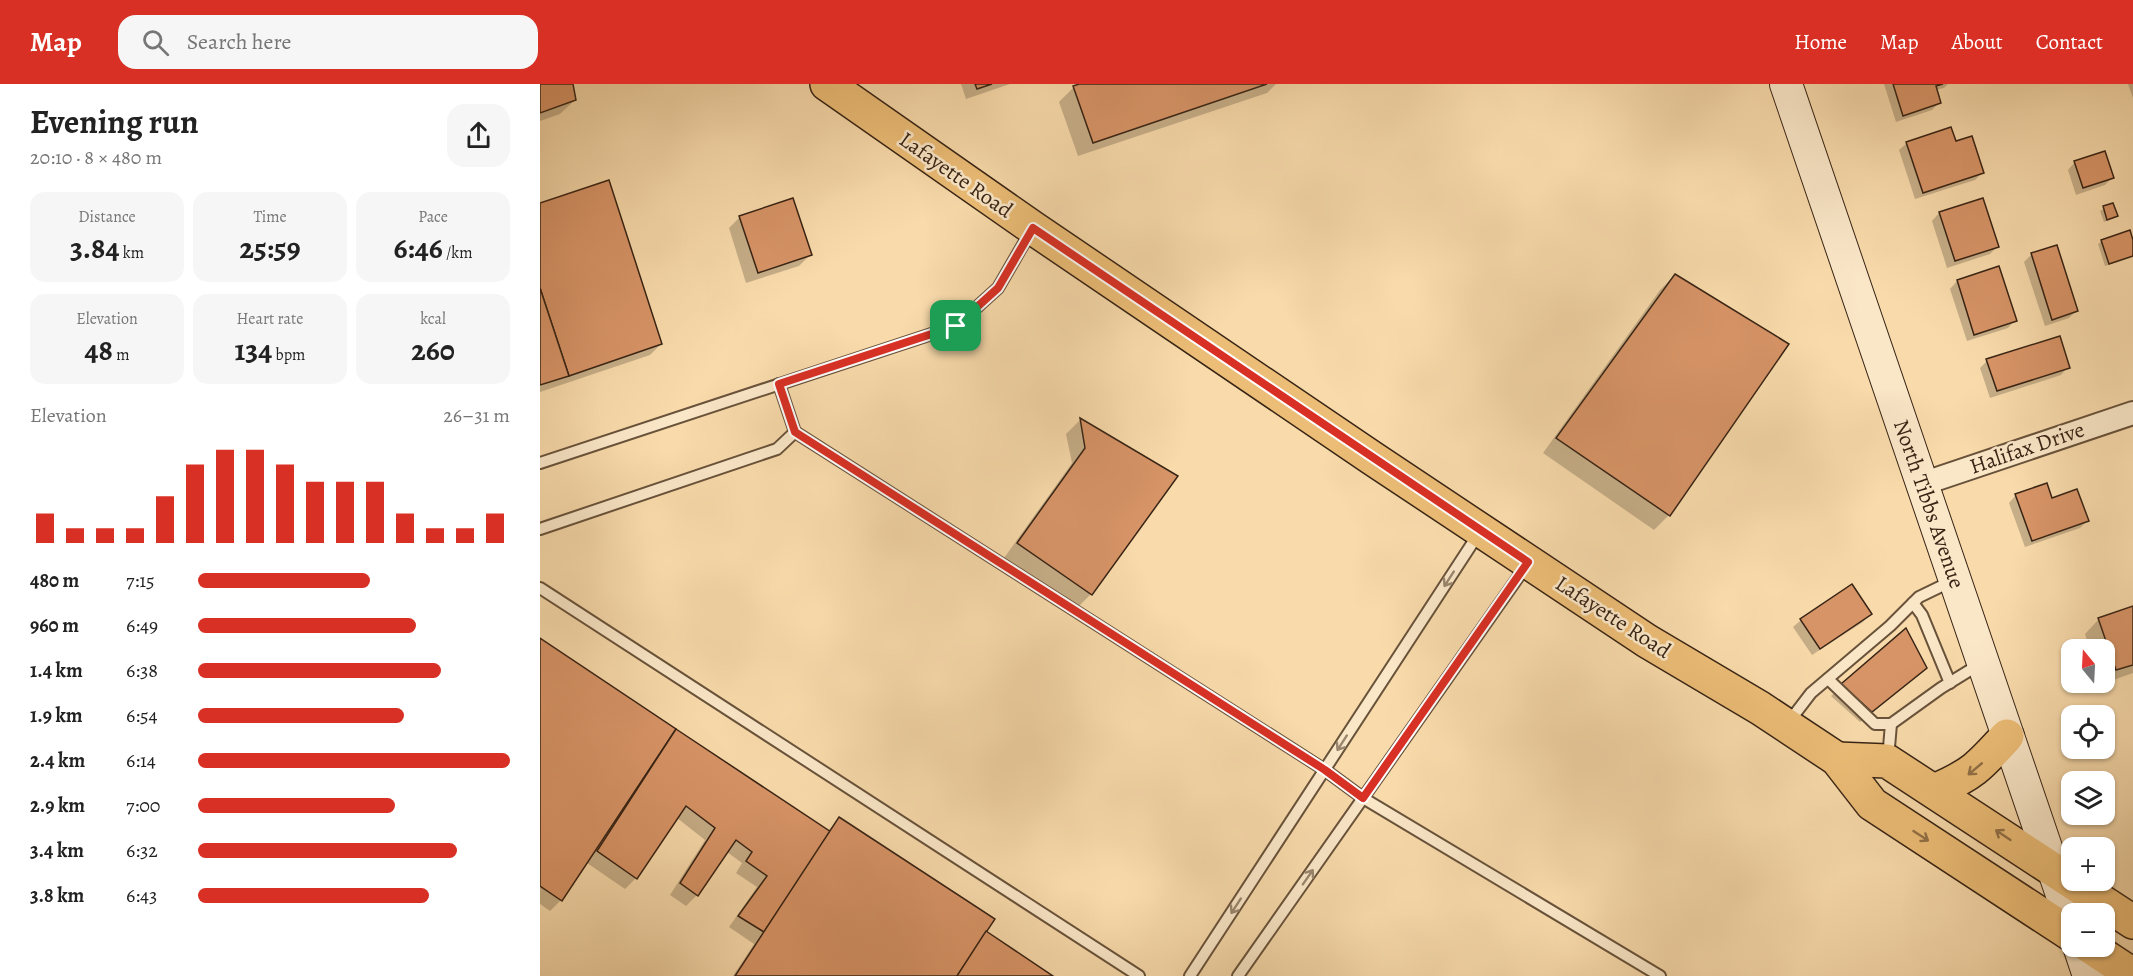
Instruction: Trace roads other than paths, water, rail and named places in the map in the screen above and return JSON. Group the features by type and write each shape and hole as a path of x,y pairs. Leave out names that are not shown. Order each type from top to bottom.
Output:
{"main road":[{"name":"Lafayette Road","path":"827,84 1033,228 1528,562 1647,641 1760,708 1837,759 1872,804 2061,928"},
{"path":"1934,791 1968,776 2007,736"},
{"path":"1837,759 1887,761 2133,922"},
{"path":"2106,957 2133,975"}],"street":[{"name":"North Tibbs Avenue","path":"1786,84 2065,903"},
{"name":"Halifax Drive","path":"1922,484 2133,413"},
{"path":"2082,957 2088,976"}],"lane":[{"path":"540,463 956,326 998,288 1033,228"},
{"path":"779,384 795,432 1325,770 1363,798 1660,976"},
{"path":"540,529 777,449 795,432"},
{"path":"1190,976 1481,530"},
{"path":"1238,976 1528,562"},
{"path":"1786,725 1811,693 1919,597 1954,580"},
{"path":"540,588 1139,976"},
{"path":"1913,603 1922,615 1950,683"},
{"path":"1828,679 1875,724 1891,724 1983,663"},
{"path":"1887,761 1891,724"}]}
